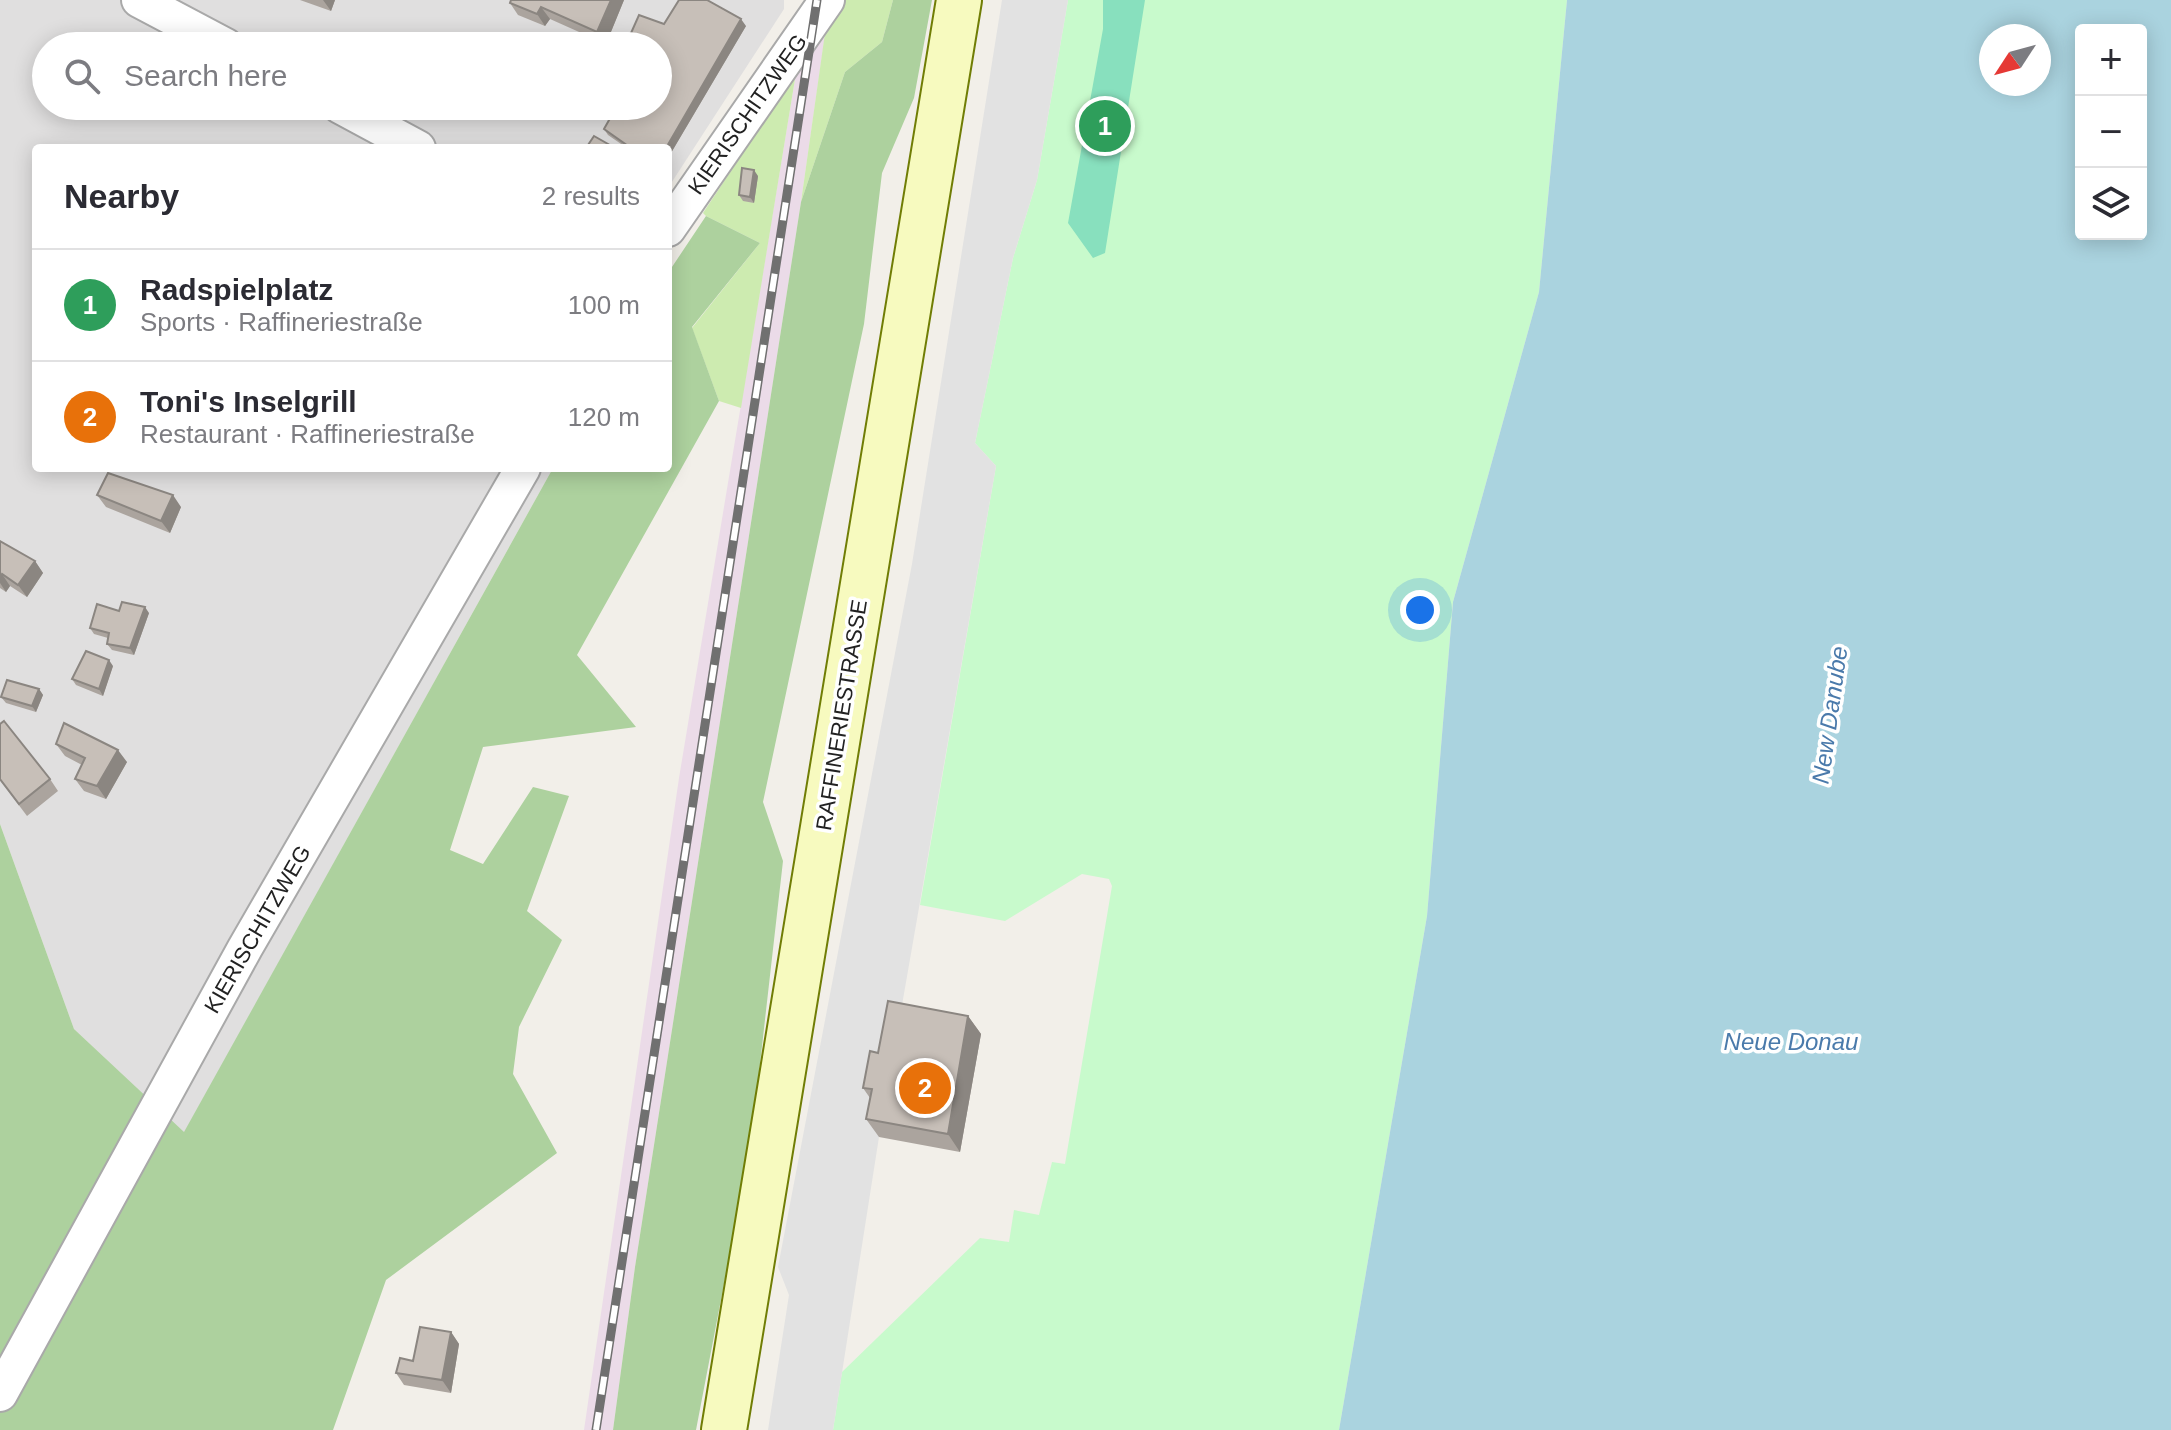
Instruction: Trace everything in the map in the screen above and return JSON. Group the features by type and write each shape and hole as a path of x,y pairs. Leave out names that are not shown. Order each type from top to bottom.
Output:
{"main road":[{"name":"RAFFINERIESTRASSE","path":"724,1430 959,0"}],"street":[{"path":"139,0 200,32"},
{"name":"KIERISCHITZWEG","path":"672,223 827,0"},
{"path":"366,120 411,144"},
{"name":"KIERISCHITZWEG","path":"0,1394 245,948 521,472"}],"shaded area":[{"path":"0,0 784,0 784,9 672,182 672,144 32,144 32,472 551,472 184,1133 74,1029 0,824"},
{"path":"830,0 635,1267 613,1430 584,1430 679,778 805,19"},
{"path":"1002,0 1068,0 1037,180 1013,258 975,443 996,466 879,1137 833,1430 768,1430 789,1295 778,1267 912,564"}],"green space":[{"path":"840,0 893,0 882,42 845,72 801,202 826,26"},
{"path":"893,0 932,0 914,98 882,173 864,324 763,802 783,861 751,1143 696,1430 613,1430 635,1267 801,202 845,72 882,42"},
{"path":"1068,0 1567,0 1539,292 1453,602 1427,916 1339,1430 833,1430 842,1372 980,1238 1009,1242 1014,1210 1039,1215 1052,1162 1065,1164 1112,886 1109,879 1082,874 1005,921 920,905 996,466 975,443 1013,258 1037,180"},
{"path":"1103,0 1145,0 1105,253 1093,258 1068,223 1103,29"},
{"path":"796,73 741,408 719,401 692,328 760,243 703,213"},
{"path":"706,216 760,243 692,327 719,401 577,655 636,727 483,747 450,850 483,864 533,787 569,796 527,911 562,940 519,1027 513,1074 557,1153 386,1280 333,1430 0,1430 0,824 74,1029 184,1132 551,472 672,472 672,267"}],"water":[{"name":"Neue Donau","path":"1567,0 2171,0 2171,1430 1339,1430 1427,916 1453,602 1539,292"}],"building":[{"path":"511,0 611,0 597,32 541,7 537,14 510,3"},
{"path":"679,0 707,0 741,19 668,144 625,144 604,129 609,120 672,120 672,32 631,32 639,15 664,24"},
{"path":"594,136 608,144 589,144"},
{"path":"742,168 754,170 750,197 739,195"},
{"path":"108,473 173,495 161,521 97,495"},
{"path":"0,541 35,561 18,585 2,574 0,577"},
{"path":"122,602 145,607 130,648 107,644 109,633 90,628 97,604 119,611"},
{"path":"86,651 109,660 99,689 72,679"},
{"path":"7,680 39,689 32,706 1,697"},
{"path":"4,721 50,779 19,804 0,779 0,724"},
{"path":"64,723 118,750 97,786 75,779 85,758 56,744"},
{"path":"888,1001 968,1016 948,1134 866,1119 872,1089 863,1088 870,1051 878,1053"},
{"path":"420,1327 451,1332 442,1380 396,1373 400,1358 413,1361"}],"railway":[{"path":"596,1430 817,0"}],"place":[{"name":"Radspielplatz","path":"1105,126"},
{"name":"Toni's Inselgrill","path":"925,1088"}],"water label":[{"name":"New Danube","path":"1830,715"}]}
